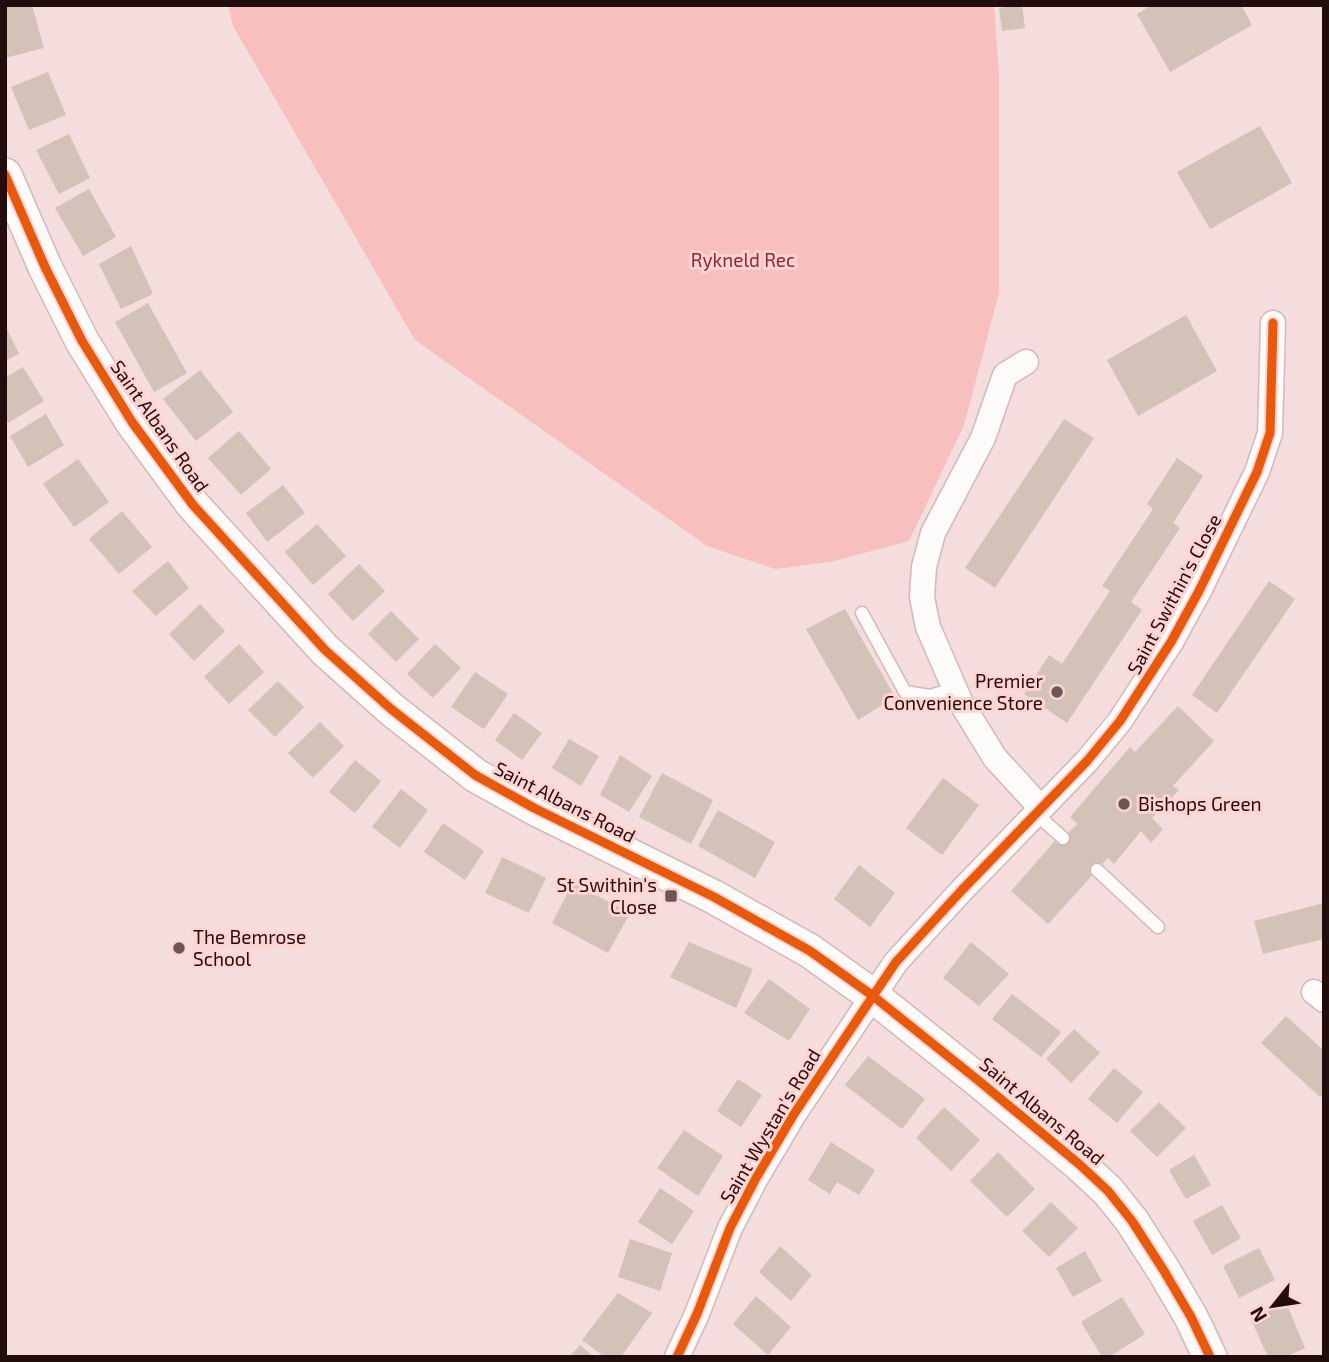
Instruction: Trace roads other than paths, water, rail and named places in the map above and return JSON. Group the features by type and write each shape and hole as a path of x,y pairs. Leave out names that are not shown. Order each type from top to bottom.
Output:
{"street":[{"name":"Saint Albans Road","path":"5,175 45,267 82,341 132,422 193,505 326,650 391,709 475,775 546,814 714,897 810,951 873,996 999,1097 1108,1191 1132,1221 1164,1271 1191,1317 1210,1357"},
{"name":"Saint Swithin's Close","path":"873,996 896,962 1087,761 1120,721 1171,642 1223,542 1256,472 1270,433 1273,323"},
{"path":"1026,362 1005,375 983,438 933,533 924,567 922,597 928,627 953,689 995,758 1038,810"},
{"name":"Saint Wystan's Road","path":"677,1357 697,1314 730,1228 756,1178 794,1114 873,996"}],"lane":[{"path":"862,613 905,692 930,696 953,689"},
{"path":"1038,810 1063,838"},
{"path":"1097,870 1158,927"}],"place":[{"name":"Premier Convenience Store","path":"1057,692"},
{"name":"Bishops Green","path":"1124,804"},
{"name":"St Swithin's Close","path":"671,896"},
{"name":"The Bemrose School","path":"179,948"}],"park label":[{"name":"Rykneld Rec","path":"743,260"}]}
